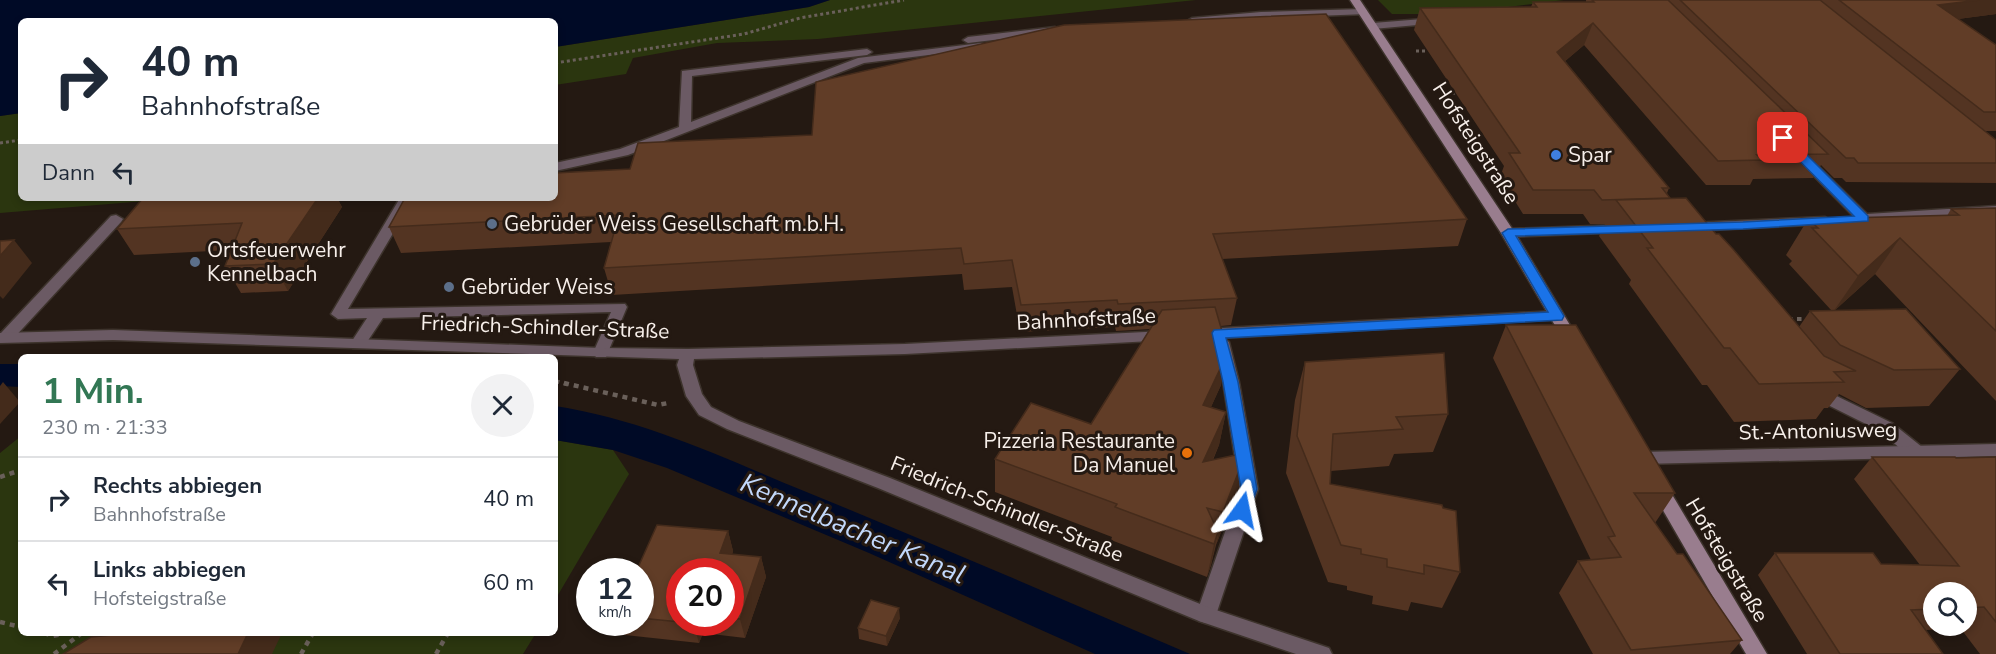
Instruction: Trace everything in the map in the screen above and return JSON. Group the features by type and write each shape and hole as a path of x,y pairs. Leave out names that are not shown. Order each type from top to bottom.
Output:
{"main road":[{"name":"Hofsteigstraße","path":"1355,0 1508,233 1582,358"},
{"name":"Hofsteigstraße","path":"1630,440 1757,654"}],"street":[{"path":"1181,22 1261,15 1363,12"},
{"path":"1373,26 1444,20"},
{"path":"558,166 624,152 862,60 1068,33 686,73 685,127"},
{"path":"1799,154 1864,219"},
{"path":"405,201 338,314 620,307 601,353"},
{"path":"1692,246 1677,228 1996,210"},
{"path":"3,338 116,219"},
{"path":"1508,233 1632,229"},
{"path":"357,344 380,312"},
{"name":"Bahnhofstraße","path":"688,354 905,349 1557,316"},
{"path":"1206,615 1249,489 1231,382 1218,333"},
{"name":"Friedrich-Schindler-Straße","path":"3,338 113,335 601,353 688,354 685,365 694,396 705,411 733,425 884,483 1206,615 1322,654"},
{"path":"1800,379 1806,388 1886,427 1916,452"},
{"name":"St.-Antoniusweg","path":"1641,458 1996,450"}],"path":[{"path":"558,63 744,34 800,18 904,0"},
{"path":"0,143 18,140"},
{"path":"1788,319 1811,319"},
{"path":"558,382 658,405 694,396"},
{"path":"0,477 18,471"},
{"path":"0,622 18,626"},
{"path":"54,654 78,636"},
{"path":"301,654 311,636"},
{"path":"436,654 446,636"}],"green space":[{"path":"830,0 1196,0 818,39 717,43 633,58 626,74 558,85 558,47 809,7"},
{"path":"1378,0 1564,0 1452,14 1392,14"},
{"path":"18,113 18,201 146,201 0,213 0,116"},
{"path":"18,438 18,636 534,636 523,654 0,654 0,453"},
{"path":"558,441 613,450 629,474 580,558 576,558 576,564 558,595"}],"water":[{"path":"0,0 830,0 809,7 558,47 558,18 18,18 18,113 0,116"},
{"path":"0,364 18,364 18,387 0,386"},
{"name":"Kennelbacher Kanal","path":"558,407 619,420 713,453 1190,654 1095,654 869,553 667,468 613,450 558,441"}],"building":[{"path":"1592,0 1668,0 1828,154 1757,155 1763,160 1718,161 1593,23 1557,52 1669,188 1662,188 1670,198 1602,200 1594,190 1533,190 1509,153 1520,153 1420,8 1537,7 1533,2 1594,2"},
{"path":"1680,0 1820,0 1996,140 1996,163 1858,163 1854,158 1846,158"},
{"path":"1839,0 1979,0 1938,5 1996,45 1996,112 1984,112"},
{"path":"1326,14 1467,219 1213,234 1237,298 1118,304 1117,300 1021,305 1012,260 964,264 961,248 604,268 619,215 389,227 403,201 558,201 558,173 630,169 638,143 812,135 816,82 1064,25"},
{"path":"1686,198 1716,234 1719,234 1733,249 1824,356 1856,371 1834,372 1844,382 1759,384 1730,348 1724,348 1647,248 1653,248 1616,200"},
{"path":"140,201 316,201 273,264 225,266 242,223 117,229"},
{"path":"1996,208 1996,331 1900,238 1858,276 1812,228 1818,228 1808,219 1959,215 1951,209"},
{"path":"14,240 0,256 0,241"},
{"path":"1215,307 1228,352 1203,405 1226,412 1203,462 1245,453 1245,455 1223,512 1207,508 1218,532 1214,544 1115,507 1117,504 995,459 1031,403 1091,424 1162,310"},
{"path":"1906,309 1960,369 1894,370 1840,345 1810,311"},
{"path":"1506,325 1576,325 1675,493 1634,493 1677,554 1683,554 1742,640 1631,650 1578,561 1621,557 1608,537 1615,536"},
{"path":"1444,353 1448,414 1396,417 1403,429 1333,434 1330,484 1442,505 1443,508 1456,511 1460,572 1424,565 1424,574 1387,567 1387,559 1361,554 1361,549 1341,545 1297,436 1305,362"},
{"path":"1872,457 1996,457 1996,622 1984,607 1977,607 1977,582 1923,582 1923,609 1911,610 1923,626 1923,636 1930,636 1943,654 1840,654 1775,553 1873,553 1881,564 1959,566"},
{"path":"657,525 728,531 720,553 761,557 744,607 744,558 666,558 666,621 654,619 654,558 642,558"},
{"path":"871,600 899,608 886,636 858,628"},
{"path":"247,636 238,654 63,654 91,637"}],"place":[{"name":"Spar","path":"1556,155"},
{"name":"Gebrüder Weiss Gesellschaft m.b.H.","path":"492,224"},
{"name":"Ortsfeuerwehr Kennelbach","path":"195,262"},
{"name":"Gebrüder Weiss","path":"449,287"},
{"name":"Pizzeria Restaurante Da Manuel","path":"1187,453"}],"route":[{"path":"1242,510 1249,489 1231,382 1218,333 1557,316 1508,233 1743,226 1864,219 1783,138"}]}
